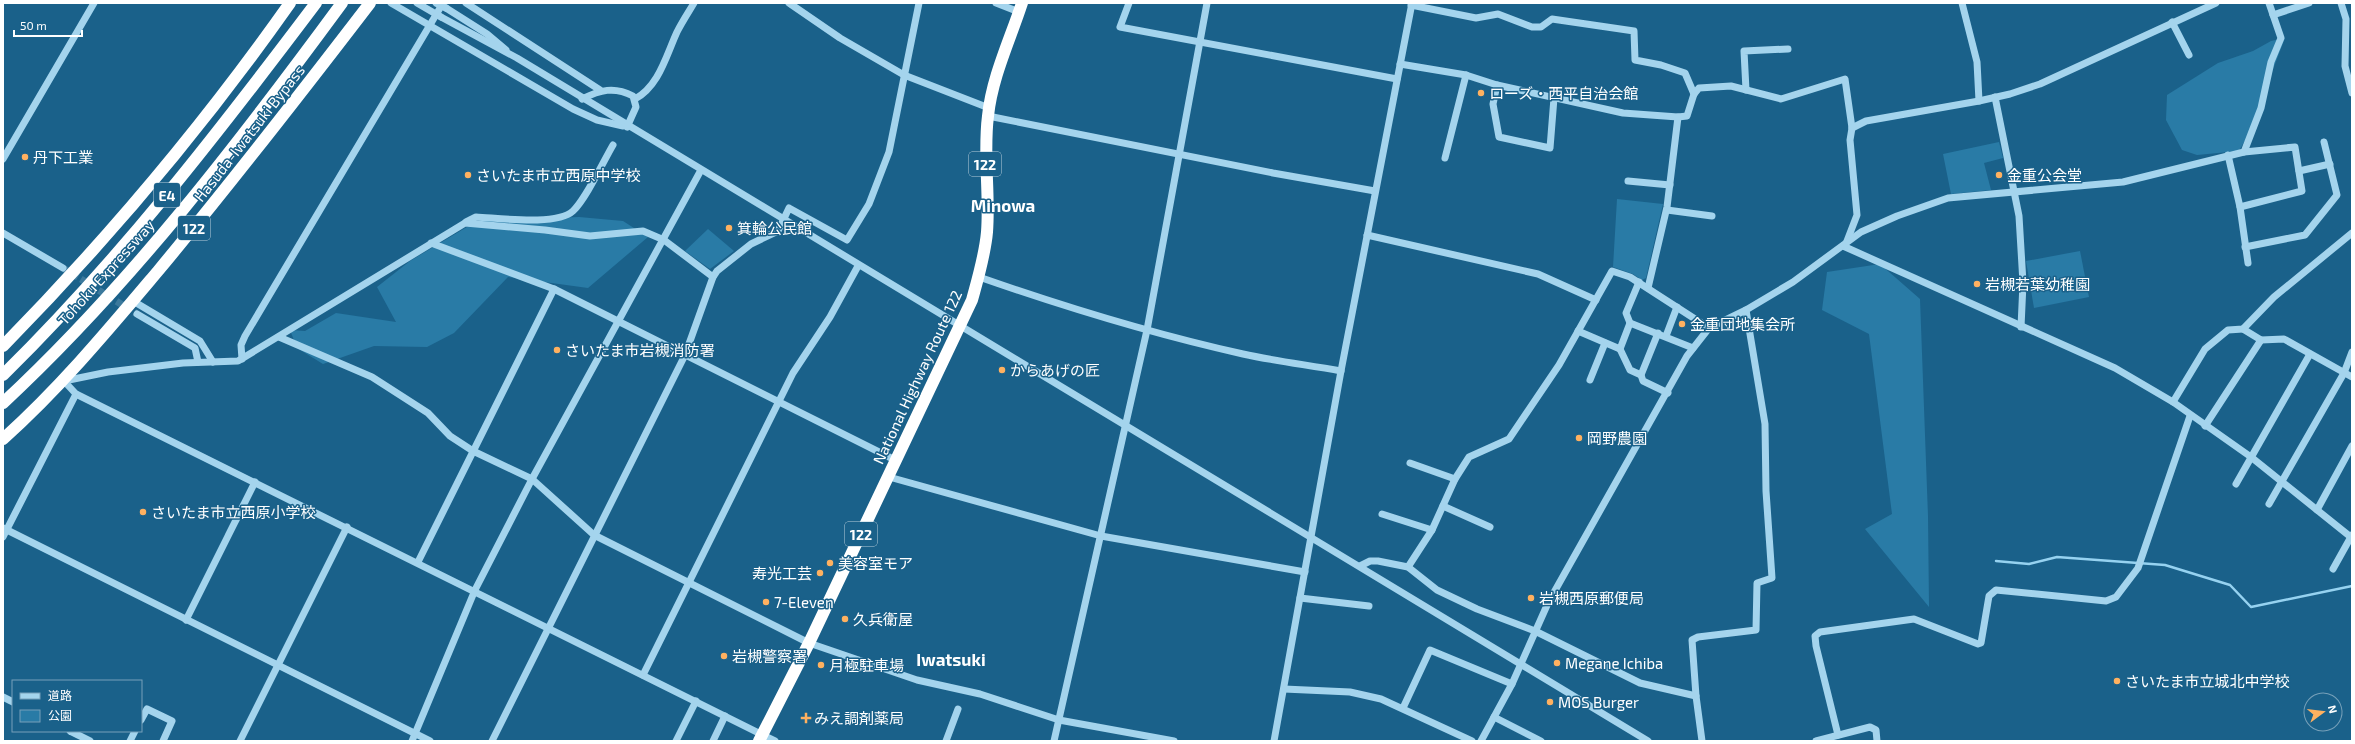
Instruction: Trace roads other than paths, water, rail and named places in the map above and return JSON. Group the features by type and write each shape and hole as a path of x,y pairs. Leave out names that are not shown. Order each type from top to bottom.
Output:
{"highway":[{"path":"3,346 64,283 149,187 215,106 290,3"},
{"name":"Tohoku Expressway","path":"3,375 65,311 175,186 316,3"},
{"name":"Tohoku Expressway","path":"3,403 67,340 184,207 244,134 342,3"},
{"name":"Hasuda-Iwatsuki Bypass","path":"3,439 64,380 133,301 237,176 370,3"},
{"name":"National Highway Route 122","path":"761,738 809,643 897,461 972,300 987,232 985,164 988,112 994,84 1021,7"}],"street":[{"path":"3,158 94,3"},
{"path":"391,3 573,108 597,120 627,126"},
{"path":"417,3 517,58 858,266 1360,566 1648,741"},
{"path":"436,3 444,6 487,34 517,58"},
{"path":"466,3 600,90"},
{"path":"635,99 648,90 655,80 678,31 694,3"},
{"path":"789,3 826,26 840,38 904,75 988,112 1179,154 1375,191"},
{"path":"492,741 685,355 713,277 717,271 751,244 778,231 789,208 847,240 869,204 889,152 919,3"},
{"path":"996,3 1021,7"},
{"path":"1129,3 1120,27 1397,79"},
{"path":"1054,741 1147,330 1207,3"},
{"path":"1962,3 1977,62 1978,101"},
{"path":"2244,152 2262,108 2271,62 2281,38 2268,3"},
{"path":"2273,15 2309,3"},
{"path":"2341,3 2346,19 2346,66 2352,93"},
{"path":"1274,741 1341,371 1411,4 1476,18 1498,14 1532,27 1542,27 1552,19 1634,31 1635,60 1661,65 1685,73 1694,94"},
{"path":"1852,128 1866,121 1978,101 2040,84 2076,69 2211,4"},
{"path":"242,359 241,345 245,336 430,25 444,6"},
{"path":"2172,22 2189,56"},
{"path":"1746,90 1744,50 1788,49"},
{"path":"1400,64 1466,76 1497,85 1623,114 1678,117 1687,116 1694,94 1699,88 1731,86 1781,99 1845,79 1852,128 1850,140 1857,215 1850,237 1843,246"},
{"path":"1445,158 1466,76"},
{"path":"1497,85 1493,104 1498,137 1550,148 1554,98"},
{"path":"582,99 600,90 617,90 626,92 635,99 636,107 627,126"},
{"path":"1995,97 2016,192 2023,283 2021,327"},
{"path":"1648,288 1667,210 1678,117"},
{"path":"2245,247 2305,235 2337,195 2324,142"},
{"path":"64,380 108,372 198,362 242,359 476,217 553,220 566,216 577,207 613,145"},
{"path":"1481,741 1512,684 1548,603 1693,348 1709,328 1746,310 1793,282 1861,232 1897,216 1948,198 2123,182 2228,155 2295,147 2302,191 2240,207"},
{"path":"2228,155 2240,207 2248,263"},
{"path":"2299,171 2330,164"},
{"path":"414,737 475,590 532,479 701,170"},
{"path":"1628,181 1670,185"},
{"path":"1667,210 1712,216"},
{"path":"465,223 545,230 590,236 643,231 664,240 713,277"},
{"path":"3,233 63,268"},
{"path":"2243,329 2274,297 2352,233"},
{"path":"1367,235 1538,274 1596,300"},
{"path":"431,243 554,289 897,461"},
{"path":"1843,246 2115,368 2173,402 2190,416 2251,457 2352,536 2333,569"},
{"path":"643,675 793,373 830,317 858,266"},
{"path":"1408,567 1432,530 1455,479 1469,457 1509,439 1559,365 1612,271 1639,282 1709,328"},
{"path":"978,277 1060,306 1147,330 1244,354 1341,371"},
{"path":"1620,349 1630,323 1626,313 1639,282"},
{"path":"418,562 554,289"},
{"path":"133,301 200,341 213,362"},
{"path":"1666,336 1677,307"},
{"path":"1702,741 1696,696 1692,640 1698,637 1756,630 1757,583 1772,578 1766,491 1765,424 1746,310"},
{"path":"136,314 195,348 198,362"},
{"path":"1630,323 1693,348"},
{"path":"2173,402 2205,349 2228,330 2243,329 2261,340 2284,339 2352,377"},
{"path":"1578,331 1620,349 1630,370 1641,375"},
{"path":"1658,333 1641,375 1643,381 1668,393"},
{"path":"279,337 372,377 428,413 450,436 473,451 532,479 594,536 809,643 917,680 980,694 1059,720 1174,741"},
{"path":"2205,426 2261,340"},
{"path":"1590,380 1605,343"},
{"path":"2269,504 2344,373 2352,352"},
{"path":"2236,484 2310,354"},
{"path":"64,380 76,394 475,590 725,716 761,738 775,741"},
{"path":"3,536 5,528 76,394"},
{"path":"1838,735 1816,646 1815,636 1820,632 1914,619 1978,644 1981,643 1990,596 1996,590 2106,601 2116,597 2138,568 2190,416"},
{"path":"2317,510 2352,446"},
{"path":"1410,463 1455,479"},
{"path":"889,477 1101,536 1305,572"},
{"path":"186,620 255,482"},
{"path":"1443,506 1490,527"},
{"path":"1382,514 1432,530"},
{"path":"5,528 186,620 278,664 414,737 430,741"},
{"path":"240,741 347,528"},
{"path":"1360,566 1370,561 1378,561 1408,567 1437,590 1477,609 1535,631 1640,683 1696,696"},
{"path":"1300,598 1369,606"},
{"path":"1403,708 1430,650 1512,684"},
{"path":"1284,689 1350,692 1381,699 1472,741"},
{"path":"3,697 12,702"},
{"path":"676,741 696,701"},
{"path":"142,718 147,709 172,721 163,741"},
{"path":"946,741 958,709"},
{"path":"713,741 725,716"},
{"path":"1494,717 1541,741"},
{"path":"1816,741 1870,727 1876,730 1877,741"},
{"path":"72,732 90,741"},
{"path":"130,741 134,732"}],"waterway":[{"path":"1996,561 2029,564 2057,557 2165,565 2230,585 2251,607 2352,586"}],"tunnel":[{"path":"63,268 137,314"}],"place":[{"name":"ローズ・西平自治会館","path":"1481,93"},
{"name":"丹下工業","path":"25,157"},
{"name":"さいたま市立西原中学校","path":"468,175"},
{"name":"金重公会堂","path":"1999,175"},
{"name":"箕輪公民館","path":"729,228"},
{"name":"岩槻若葉幼稚園","path":"1977,284"},
{"name":"金重団地集会所","path":"1682,324"},
{"name":"さいたま市岩槻消防署","path":"557,350"},
{"name":"からあげの匠","path":"1002,370"},
{"name":"岡野農園","path":"1579,438"},
{"name":"さいたま市立西原小学校","path":"143,512"},
{"name":"美容室モア","path":"830,563"},
{"name":"寿光工芸","path":"820,573"},
{"name":"岩槻西原郵便局","path":"1531,598"},
{"name":"7-Eleven","path":"766,602"},
{"name":"久兵衛屋","path":"845,619"},
{"name":"岩槻警察署","path":"724,656"},
{"name":"Megane Ichiba","path":"1557,663"},
{"name":"月極駐車場","path":"821,665"},
{"name":"さいたま市立城北中学校","path":"2117,681"},
{"name":"MOS Burger","path":"1550,702"},
{"name":"みえ調剤薬局","path":"806,718"}],"district":[{"name":"Minowa","path":"1003,205"},
{"name":"Iwatsuki","path":"951,659"}]}
